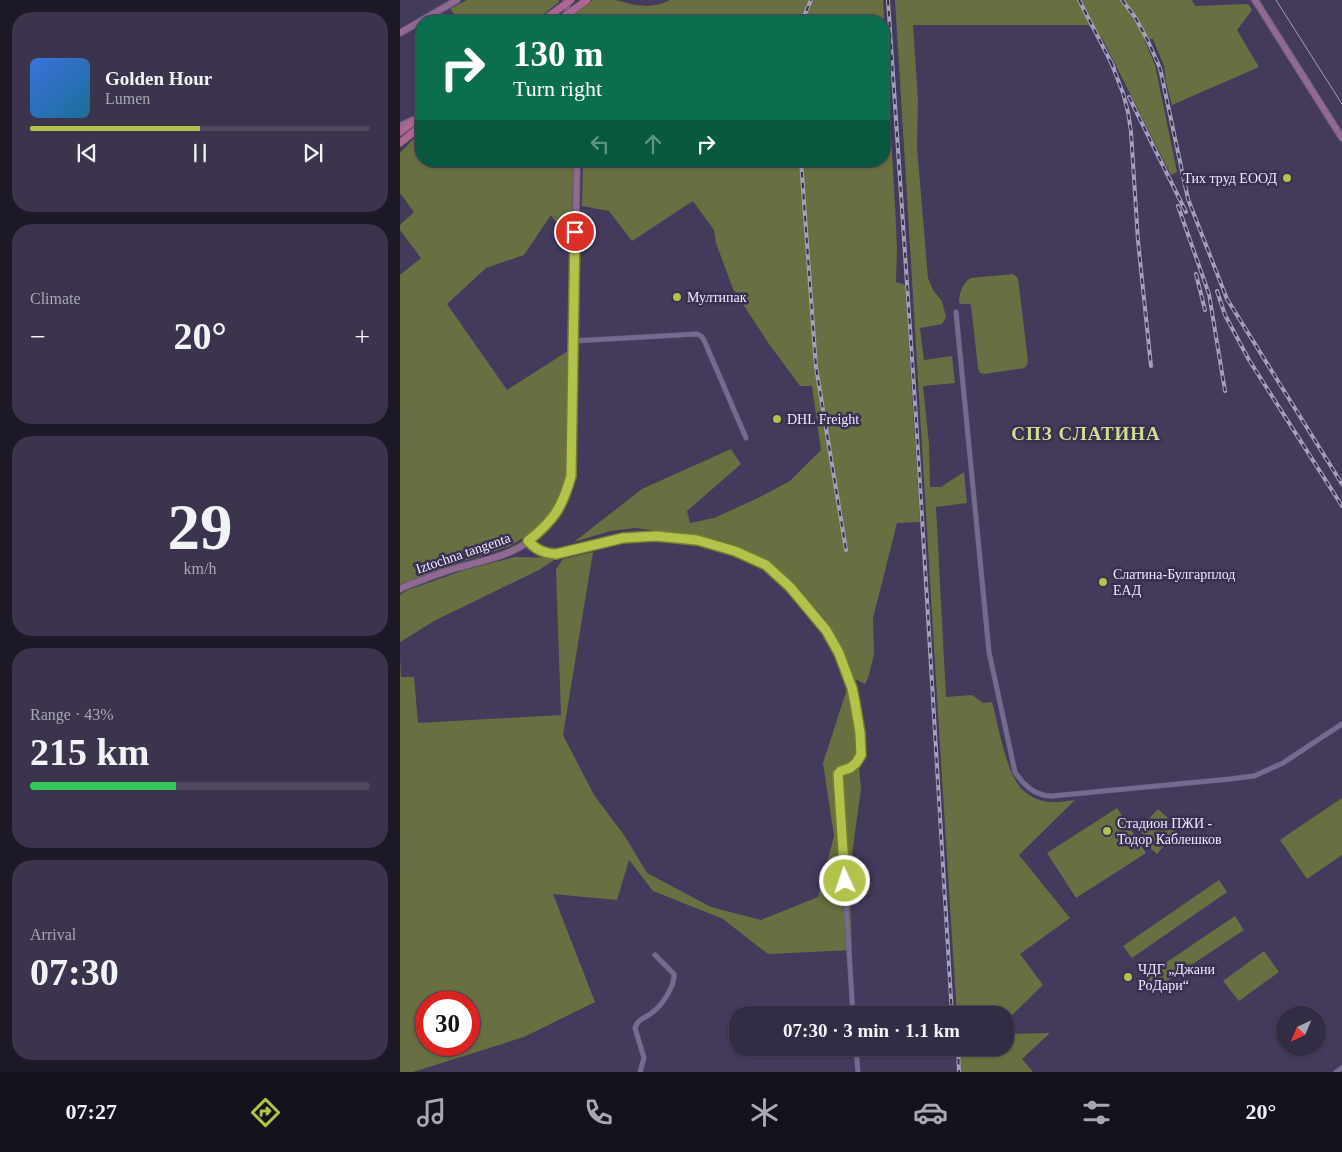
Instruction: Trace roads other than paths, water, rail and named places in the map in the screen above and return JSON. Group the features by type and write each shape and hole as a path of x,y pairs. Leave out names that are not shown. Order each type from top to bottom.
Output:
{"main road":[{"path":"551,15 571,0"},
{"path":"566,15 587,0"},
{"path":"400,132 415,121"},
{"path":"400,143 415,131"}],"street":[{"path":"431,15 457,0"},
{"path":"566,0 568,15"},
{"path":"1255,0 1342,138"},
{"path":"400,33 415,24"},
{"path":"400,126 415,119"},
{"path":"400,148 415,132"},
{"name":"Iztochna tangenta","path":"400,589 454,569 489,560 512,551 542,530 557,513 566,495 571,476 577,167"},
{"path":"956,312 989,652 1016,772 1021,781 1036,793 1052,796 1254,776 1283,763 1342,724"},
{"path":"574,341 697,334 701,336 746,438"},
{"path":"528,541 538,550 556,554 623,538 656,536 697,540 735,551 766,565 790,587 826,630 839,653 852,688 860,733 861,755 850,768 838,774 852,1006"},
{"path":"640,1072 644,1058 635,1028 636,1023 659,1007 672,986 674,979 674,974 655,955"},
{"path":"857,1056 858,1072"},
{"path":"1336,1072 1342,1068"}],"tram line":[{"path":"1276,0 1342,104"}],"railway":[{"path":"805,15 811,0"},
{"path":"888,0 889,15"},
{"path":"1079,0 1114,68"},
{"path":"1122,0 1135,17 1160,68 1188,199 1227,299 1342,484"},
{"path":"890,30 921,493 951,1006"},
{"path":"1111,62 1123,93 1131,132 1138,241 1151,366"},
{"path":"1129,97 1186,212"},
{"path":"801,167 816,367 846,550"},
{"path":"1178,206 1209,294 1225,391"},
{"path":"1196,274 1205,310"},
{"path":"1217,291 1225,315 1249,360 1342,506"},
{"path":"958,1056 959,1072"}],"place":[{"name":"Тих труд ЕООД","path":"1287,178"},
{"name":"Мултипак","path":"677,297"},
{"name":"DHL Freight","path":"777,419"},
{"name":"Слатина-Булгарплод ЕАД","path":"1103,582"},
{"name":"Стадион ПЖИ - Тодор Каблешков","path":"1107,831"},
{"name":"ЧДГ „Джани РоДари“","path":"1128,977"}],"district":[{"name":"СПЗ СЛАТИНА","path":"1086,433"}]}
